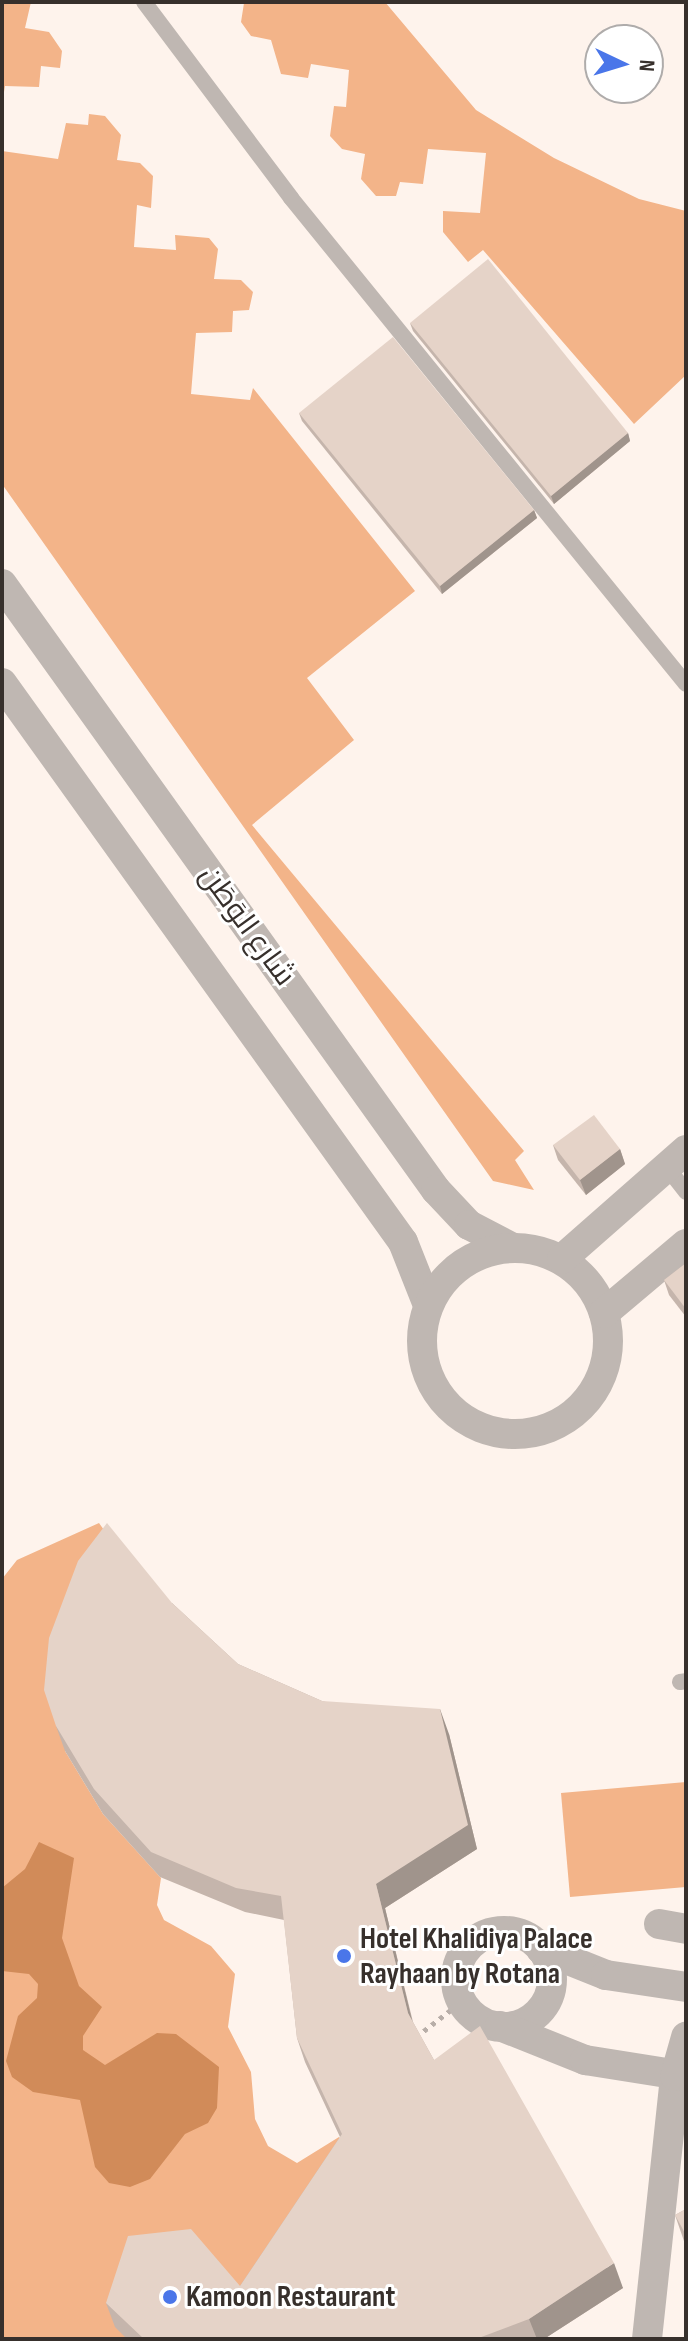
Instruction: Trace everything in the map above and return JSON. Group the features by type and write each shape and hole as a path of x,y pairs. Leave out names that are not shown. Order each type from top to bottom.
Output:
{"street":[{"name":"شارع الوَطَن","path":"2,584 436,1190 469,1225 511,1247"},
{"name":"شارع الوَطَن","path":"2,683 403,1242 428,1305"},
{"path":"562,1259 680,1171"},
{"path":"604,1313 686,1244"},
{"path":"511,1247 562,1259 594,1292 604,1313 607,1352 592,1393 555,1425 506,1434 482,1428 442,1400 422,1354 428,1305 461,1264 511,1247"},
{"path":"681,2076 585,2060 500,2026 484,2023 461,2002 461,1957 483,1935 515,1932 541,1949 606,1975 686,1987"},
{"path":"500,2026 530,2019 550,1994 541,1949"},
{"path":"647,2339 686,2037"}],"lane":[{"path":"144,2 291,198 686,684"}],"path":[{"path":"403,2040 461,2002"}],"shaded area":[{"path":"2,2 31,2 25,28 49,32 62,51 60,68 41,66 39,87 5,86 2,104"},
{"path":"385,2 476,110 554,158 639,199 686,211 686,375 634,424 483,250 468,262 443,232 443,211 480,213 486,153 428,149 423,184 400,182 396,196 376,196 361,179 365,154 342,149 330,136 334,106 346,107 349,70 311,64 308,78 281,74 271,40 251,36 241,22 244,3"},
{"path":"89,114 105,116 121,135 117,160 140,163 153,176 151,208 137,205 134,247 176,250 175,235 209,238 218,249 214,279 241,280 253,292 249,310 233,311 232,332 196,333 191,394 250,400 253,388 415,591 307,678 354,740 252,825 524,1151 515,1160 534,1190 493,1181 2,484 2,151 58,159 66,123 88,125"},
{"path":"99,1523 116,1547 65,1751 103,1814 161,1878 157,1905 164,1920 211,1946 235,1974 228,2027 251,2072 255,2119 268,2146 297,2163 339,2137 344,2145 235,2339 2,2339 2,1579 17,1560"},
{"path":"686,1782 686,1887 570,1897 561,1793"},
{"path":"39,1842 74,1858 62,1938 79,1986 102,2007 83,2036 83,2050 105,2065 157,2033 176,2034 219,2067 217,2108 208,2123 185,2134 150,2179 130,2187 109,2183 95,2167 80,2100 33,2092 12,2077 6,2061 18,2016 37,1998 38,1984 29,1974 2,1971 2,1888 25,1869"}],"building":[{"path":"488,259 628,433 551,496 410,323"},
{"path":"393,337 534,510 440,586 299,413"},
{"path":"594,1115 620,1149 580,1180 553,1145"},
{"path":"686,1263 686,1309 664,1280"},
{"name":"Hotel Khalidiya Palace Rayhaan by Rotana","path":"107,1523 172,1603 238,1664 322,1701 440,1709 468,1825 376,1884 408,2013 434,2060 480,2026 614,2263 529,2319 476,2339 144,2339 106,2303 128,2236 191,2229 240,2286 342,2134 297,2038 281,1896 236,1888 151,1852 94,1789 56,1726 44,1690 49,1638 78,1561"},
{"path":"686,2209 686,2235 675,2215"}],"place":[{"name":"Hotel Khalidiya Palace Rayhaan by Rotana","path":"344,1956"},
{"name":"Kamoon Restaurant","path":"170,2297"}]}
